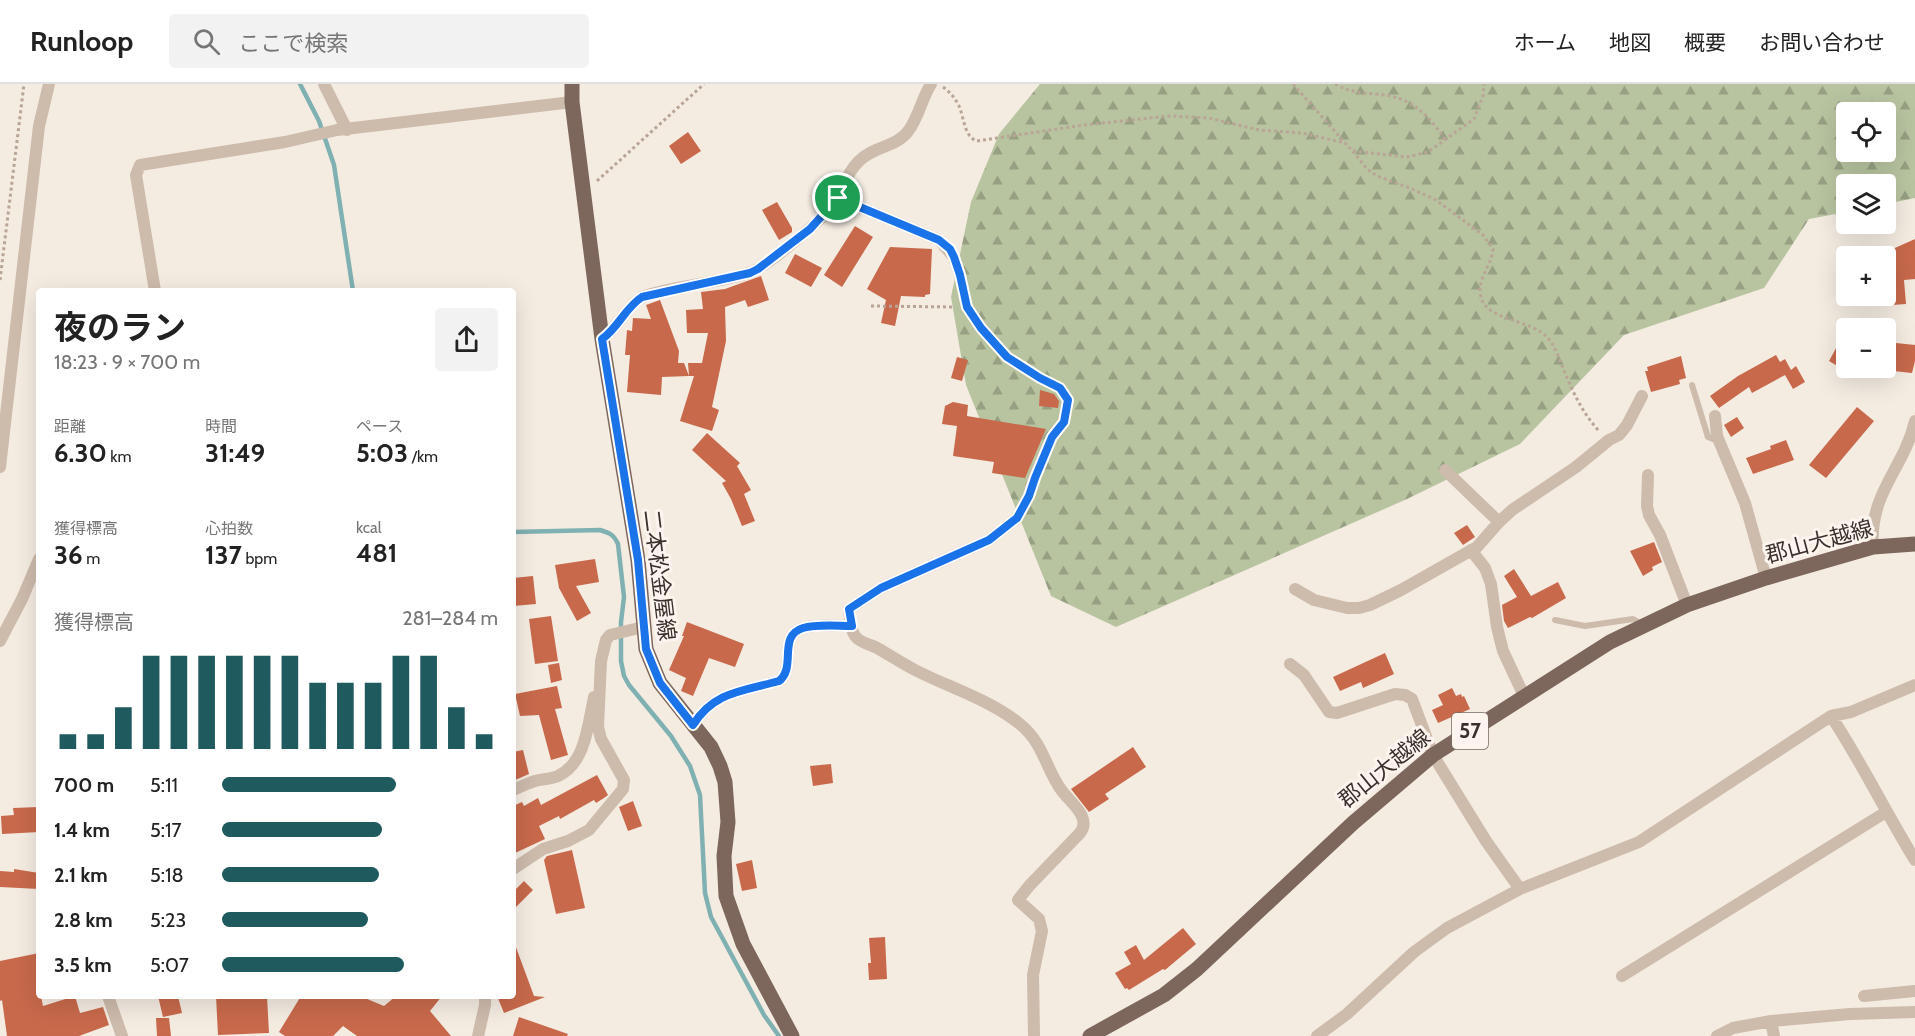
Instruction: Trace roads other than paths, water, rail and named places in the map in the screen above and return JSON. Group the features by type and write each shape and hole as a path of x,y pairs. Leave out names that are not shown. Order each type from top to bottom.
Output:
{"main road":[{"name":"二本松金屋線","path":"572,84 572,102 602,339 638,560 646,649 656,676 711,747 725,782 728,822 724,856 726,896 744,944 792,1036"},
{"name":"郡山大越線","path":"1090,1036 1164,995 1197,969 1353,823 1433,755 1610,642 1687,605 1766,578 1873,547 1915,543"}],"street":[{"path":"0,468 39,126 49,84"},
{"path":"324,84 347,130"},
{"path":"602,339 612,333 629,308 642,297 750,273 810,229 838,198 847,176 858,162 870,153 895,142 908,131 931,84"},
{"path":"155,288 138,190 136,175 138,166 145,163 285,142 337,130 572,102"},
{"path":"838,198 939,240 950,249 960,275 967,307 981,328 1007,357 1060,388 1068,400 1064,422 1052,437 1029,496 1017,518 989,540 881,588 849,609 855,636 862,642 875,646 915,670 966,693 1008,715 1021,725 1040,746 1060,789 1084,818 1084,828 1018,900 1039,919 1042,931 1033,975 1034,1036"},
{"path":"1295,589 1328,605 1359,608 1401,590 1477,547 1498,522 1512,510 1619,435 1627,425 1642,396"},
{"path":"1715,416 1719,441 1745,503 1766,578"},
{"path":"1873,547 1874,523 1880,496 1907,446 1915,421"},
{"path":"1445,470 1498,522"},
{"path":"1648,475 1649,515 1660,535 1687,605"},
{"path":"1471,550 1485,568 1491,584 1503,651 1524,696"},
{"path":"0,641 36,566"},
{"path":"693,725 702,711 712,702 735,691 779,681 785,677 788,664 787,648 795,632 803,628 852,626"},
{"path":"516,867 543,849 568,841 589,830 623,789 624,780 601,739 598,727 601,660 606,640 614,633 643,627"},
{"path":"1290,664 1304,675 1329,712 1337,713 1395,694 1412,699 1433,755 1486,841 1520,889"},
{"path":"1317,1036 1347,1014 1414,952 1447,928 1520,889 1639,842 1831,716 1851,711 1915,685"},
{"path":"516,789 532,782 556,777 574,762 583,747 594,695 599,690"},
{"path":"1831,716 1915,860"},
{"path":"1622,976 1886,812"},
{"path":"1864,996 1915,991"},
{"path":"109,999 122,1036"},
{"path":"478,1036 485,999"},
{"path":"1717,1036 1733,1028 1771,1022 1850,1014 1915,1012"},
{"path":"1771,1022 1774,1036"}],"lane":[{"path":"1692,385 1708,437 1719,441"},
{"path":"1555,620 1585,626 1633,619 1645,625"}],"waterway":[{"path":"300,84 319,121 334,165 353,288"},
{"path":"516,532 600,530 611,535 618,544 624,597 621,622 621,661 624,676 671,736 690,766 700,795 705,893 711,917 764,1015 779,1036"}]}
